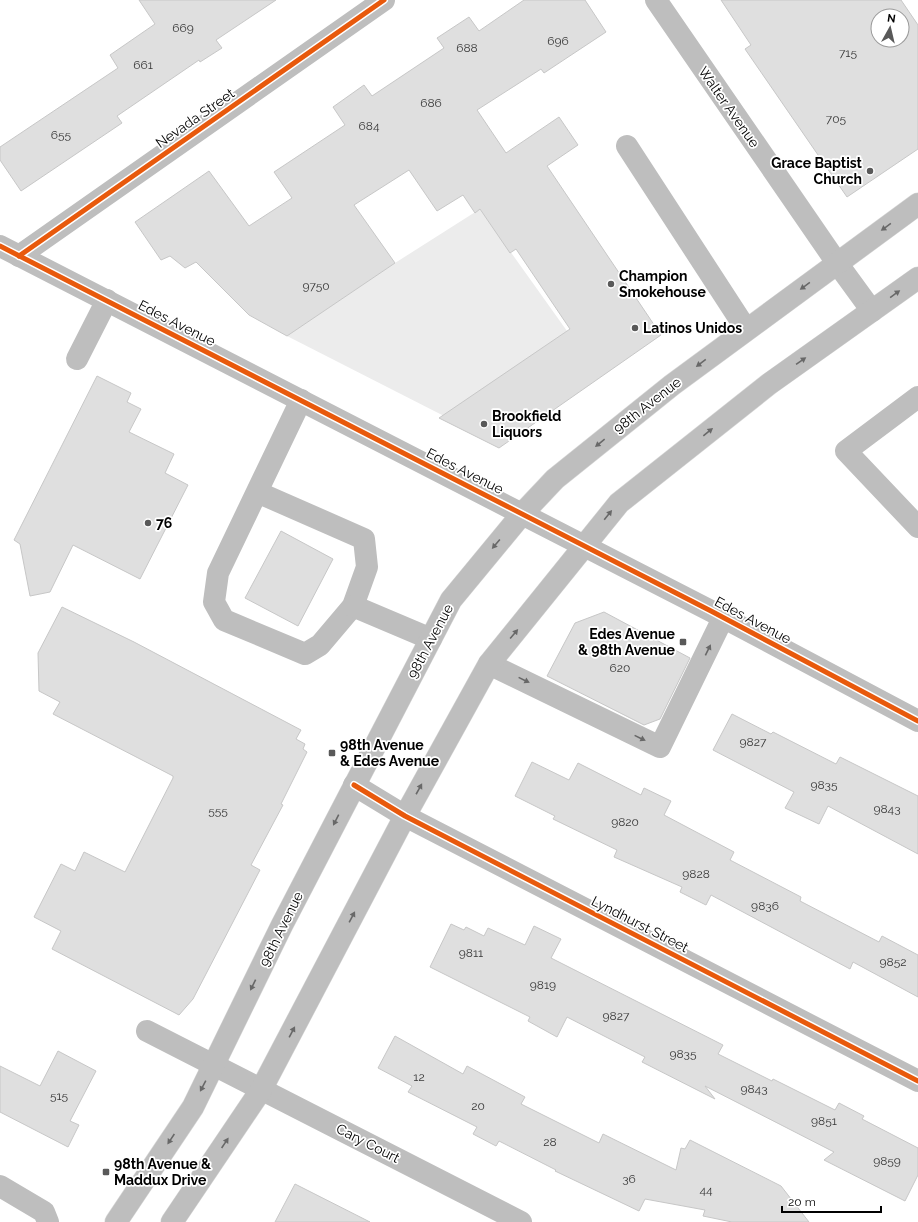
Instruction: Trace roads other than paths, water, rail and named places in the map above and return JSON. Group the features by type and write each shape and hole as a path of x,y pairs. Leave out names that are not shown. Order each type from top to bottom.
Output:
{"street":[{"name":"Nevada Street","path":"19,256 384,0"},
{"name":"Walter Avenue","path":"656,0 836,263 872,311"},
{"path":"627,146 746,329"},
{"name":"98th Avenue","path":"116,1222 193,1107 282,925 451,600 522,514 555,479 657,397 746,329 918,204"},
{"name":"Edes Avenue","path":"0,246 584,546 918,721"},
{"path":"172,1222 262,1090 405,816 489,664 619,503 770,384 918,278"},
{"path":"77,359 107,300"},
{"path":"918,397 846,451 918,527"},
{"path":"257,492 364,539 367,567 353,606 320,645 305,654 224,620 214,602 218,573 301,400"},
{"path":"353,606 431,639"},
{"path":"489,664 660,747 723,618"},
{"name":"Lyndhurst Street","path":"354,785 405,816 918,1081"},
{"name":"Cary Court","path":"147,1031 521,1222"},
{"path":"0,1186 44,1212 48,1222"}],"place":[{"name":"Grace Baptist Church","path":"870,171"},
{"name":"Champion Smokehouse","path":"611,284"},
{"name":"Latinos Unidos","path":"635,328"},
{"name":"Brookfield Liquors","path":"484,424"},
{"name":"76","path":"148,523"},
{"name":"Edes Avenue & 98th Avenue","path":"683,642"},
{"name":"98th Avenue & Edes Avenue","path":"332,753"},
{"name":"98th Avenue & Maddux Drive","path":"106,1172"}]}
